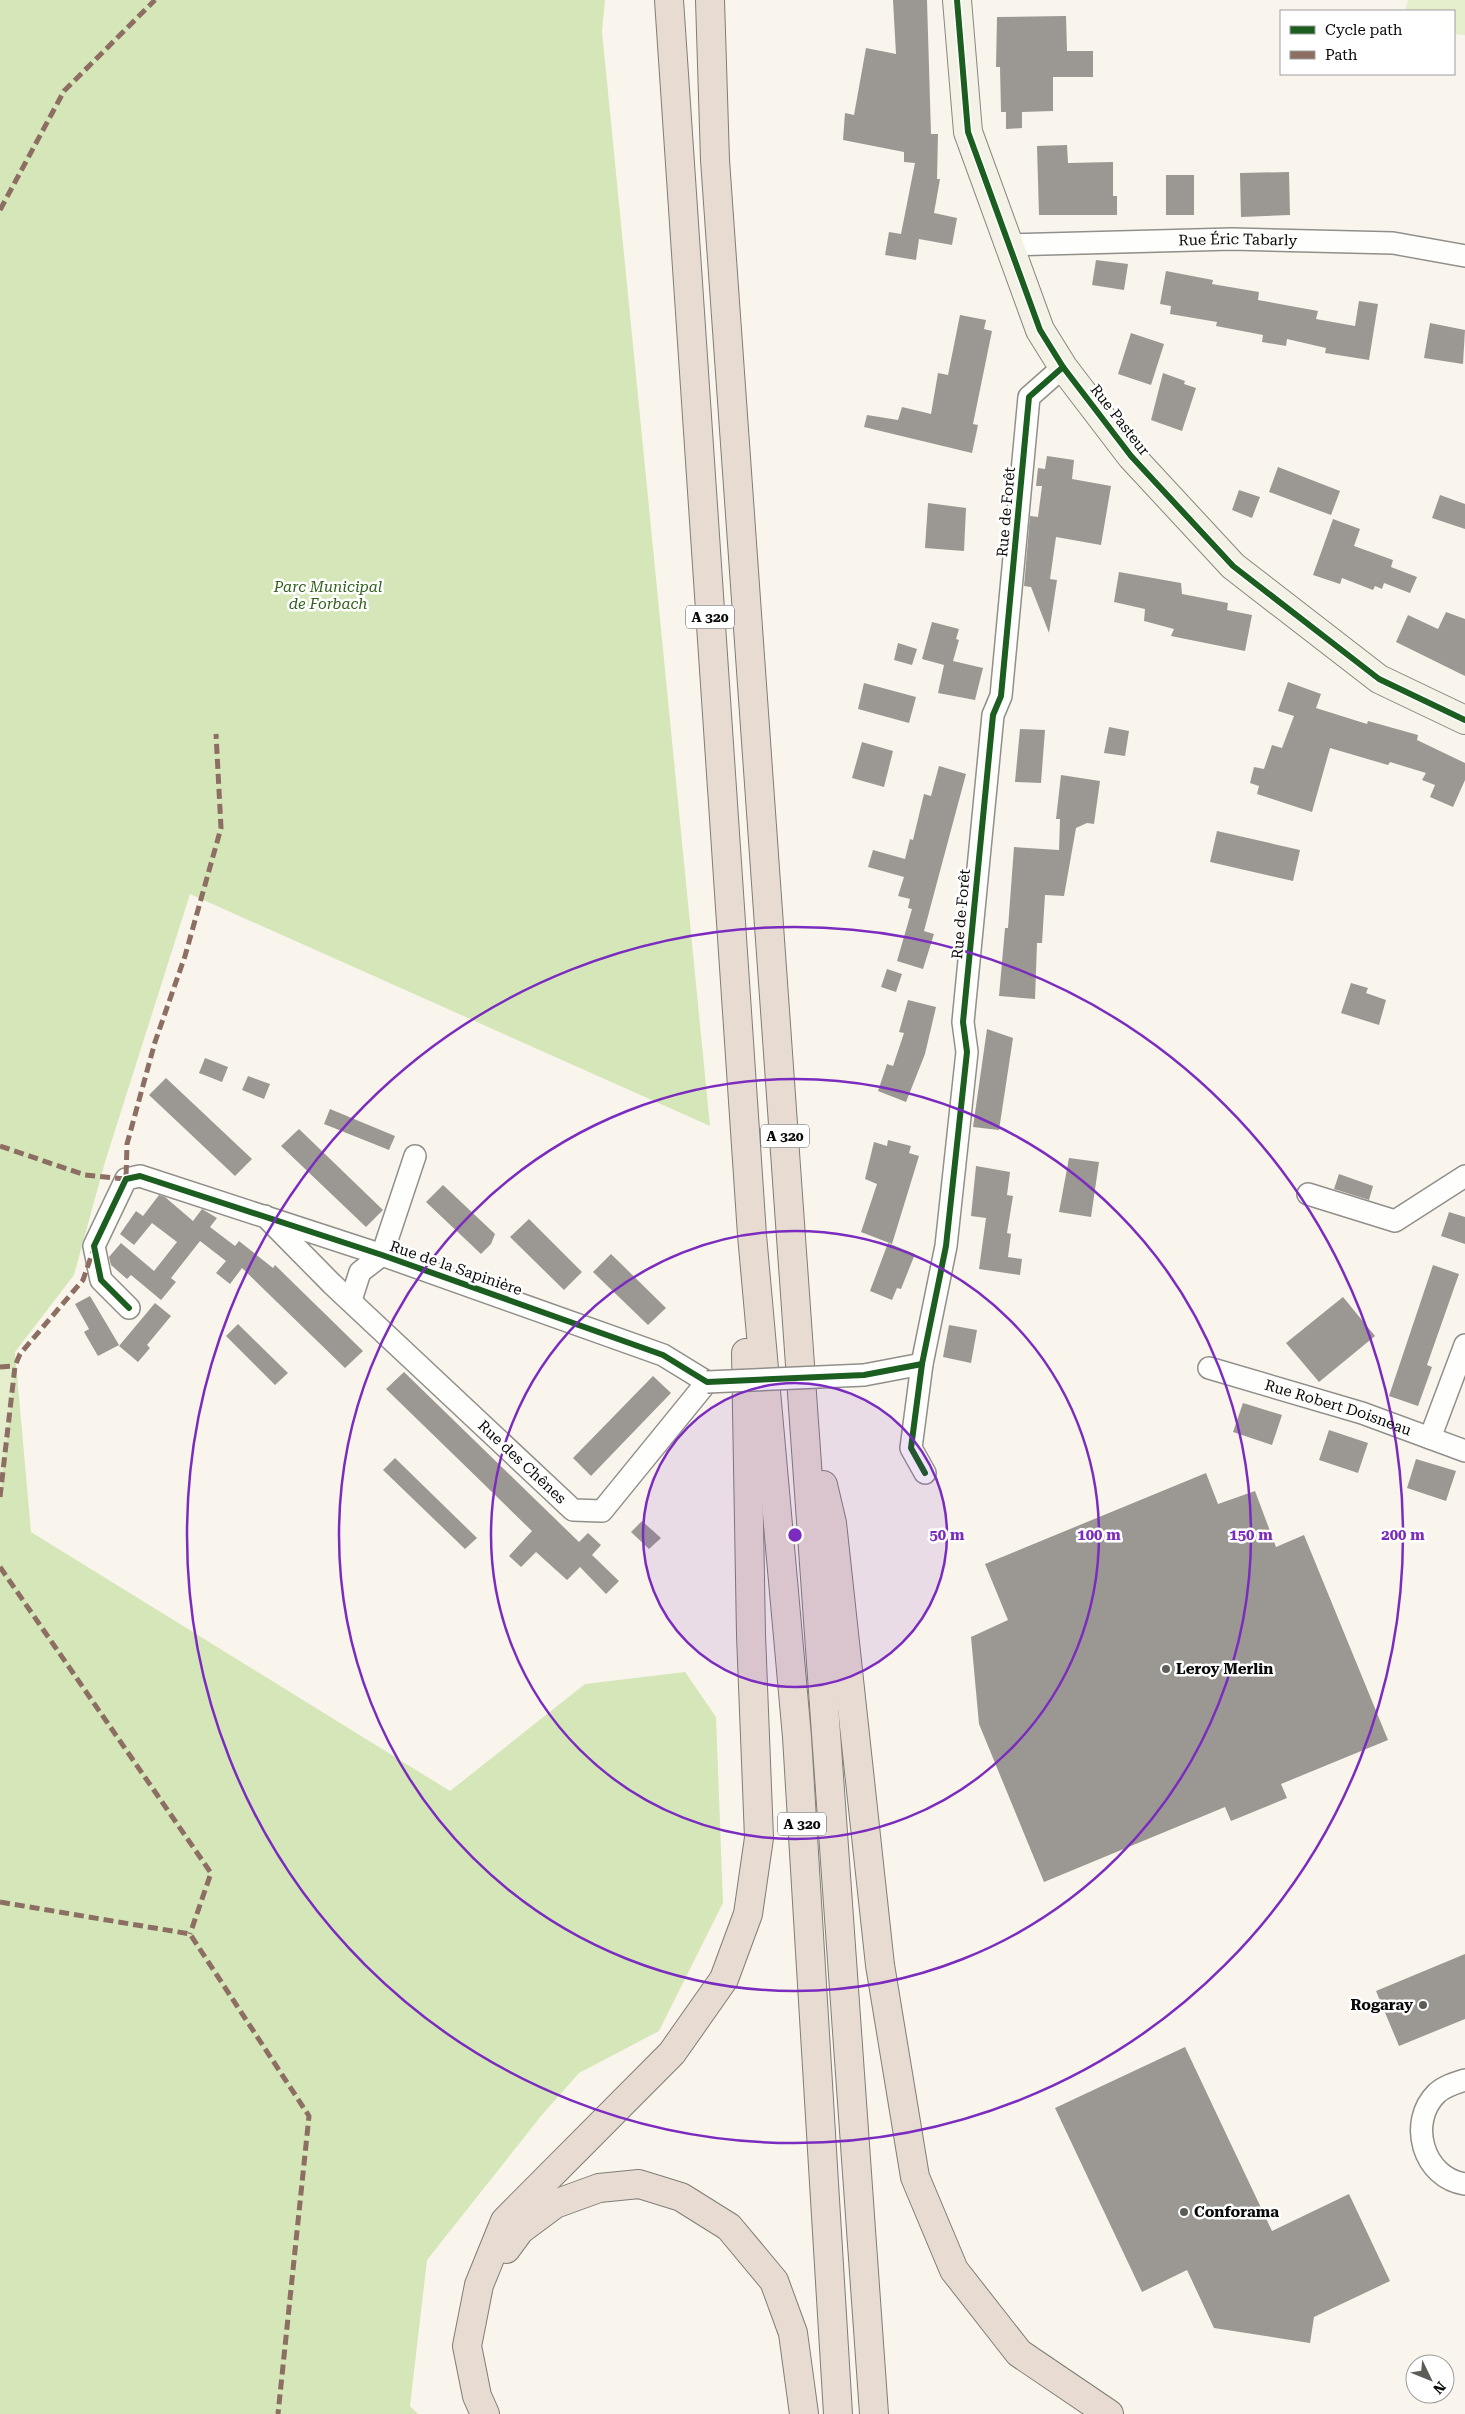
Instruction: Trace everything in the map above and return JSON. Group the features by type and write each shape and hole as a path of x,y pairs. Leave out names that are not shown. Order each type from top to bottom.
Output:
{"highway":[{"name":"A 320","path":"669,0 752,1235 797,1737 838,2414"},
{"name":"A 320","path":"710,0 715,160 874,2414"},
{"path":"485,2414 477,2396 467,2346 479,2285 505,2221 672,2053 724,1979 748,1914 759,1838 751,1635 746,1355 752,1235"},
{"path":"804,1406 832,1523 880,1965 915,2177 954,2270 1019,2353 1109,2414"},
{"path":"479,2285 520,2230 555,2204 598,2188 639,2184 681,2197 729,2227 774,2281 793,2332 804,2414"}],"main road":[{"name":"Rue Pasteur","path":"957,0 968,132 1040,330 1063,367 1131,456 1233,566 1379,679 1465,720"}],"street":[{"name":"Rue Éric Tabarly","path":"1009,245 1232,239 1374,242 1394,243 1465,256"},
{"name":"Rue de Forêt","path":"925,1474 911,1448 922,1364 948,1237 967,1052 963,1022 984,796 993,714 1001,696 1029,397 1063,367"},
{"name":"Rue de la Sapinière","path":"382,1256 415,1156"},
{"name":"Rue de la Sapinière","path":"129,1308 101,1280 94,1246 126,1179 140,1176 265,1216 664,1355 706,1382"},
{"path":"1308,1194 1395,1221 1465,1176"},
{"name":"Rue des Chênes","path":"265,1216 332,1284 573,1510 602,1510 706,1382"},
{"path":"351,1300 360,1272 382,1256"},
{"path":"1430,1438 1465,1345"},
{"path":"706,1382 864,1374 922,1364"},
{"name":"Rue Robert Doisneau","path":"1209,1368 1362,1413 1465,1451"},
{"path":"1465,2080 1451,2084 1437,2094 1427,2106 1421,2121 1421,2137 1425,2153 1434,2167 1446,2177 1465,2184"}],"green space":[{"name":"Parc Municipal de Forbach","path":"0,0 605,0 602,31 710,1126 190,894 105,1162 74,1275 15,1352 31,1532 450,1791 585,1684 685,1672 716,1717 723,1903 659,2031 579,2073 541,2116 427,2260 410,2406 418,2414 0,2414 0,1497 15,1367 0,1367"},
{"path":"1408,0 1465,0 1465,35 1455,34 1455,10 1405,10"},
{"path":"15,1366 0,1497 0,1367"}],"building":[{"path":"893,0 927,0 931,134 938,134 937,179 940,179 934,213 957,218 952,245 919,239 916,260 885,255 889,232 901,234 915,163 904,162 904,152 843,140 845,113 854,115 866,48 896,54"},
{"path":"1066,16 1067,51 1093,51 1093,77 1053,77 1053,111 1022,112 1022,128 1006,129 1006,112 1001,112 1000,67 996,67 997,17"},
{"path":"1067,145 1068,163 1113,162 1113,196 1117,196 1117,215 1039,215 1037,146"},
{"path":"1289,172 1290,215 1241,217 1240,173"},
{"path":"1166,175 1194,175 1194,215 1166,215"},
{"path":"1096,260 1128,264 1124,290 1092,285"},
{"path":"1166,271 1213,280 1212,284 1259,292 1258,300 1318,311 1316,319 1355,326 1359,301 1378,304 1369,360 1325,353 1326,348 1287,339 1286,346 1262,342 1263,335 1216,326 1217,322 1170,314 1171,306 1160,304"},
{"path":"960,315 986,320 984,329 992,331 973,424 978,425 972,453 864,427 867,415 898,420 902,407 931,414 938,373 948,375"},
{"path":"1430,323 1465,330 1463,364 1424,358"},
{"path":"1131,333 1164,344 1151,385 1118,374"},
{"path":"1163,373 1185,381 1184,384 1196,388 1182,431 1151,420"},
{"path":"1047,456 1074,460 1072,479 1111,486 1101,545 1056,537 1050,579 1057,580 1049,633 1031,587 1024,586 1030,516 1038,517 1042,486 1036,486 1038,468 1045,469"},
{"path":"1278,467 1340,491 1331,515 1269,492"},
{"path":"1239,490 1260,497 1252,518 1232,510"},
{"path":"1440,495 1465,504 1465,529 1432,518"},
{"path":"928,503 966,508 964,551 925,548"},
{"path":"1333,519 1360,529 1354,546 1393,560 1391,567 1417,577 1410,593 1384,583 1382,589 1375,586 1373,590 1342,578 1340,584 1313,575"},
{"path":"1119,572 1181,583 1182,594 1228,603 1227,610 1252,615 1245,651 1171,636 1174,629 1144,621 1145,609 1114,602"},
{"path":"1446,612 1465,619 1465,676 1396,642 1408,615 1438,629"},
{"path":"932,622 959,629 956,639 959,640 953,661 983,668 975,700 938,693 944,665 922,659"},
{"path":"898,643 917,649 912,665 894,660"},
{"path":"1288,682 1321,694 1316,708 1367,724 1368,721 1418,735 1417,740 1465,763 1465,780 1453,807 1430,797 1435,785 1422,780 1426,773 1390,762 1388,765 1330,748 1312,812 1257,794 1259,786 1250,783 1254,767 1264,769 1272,745 1282,748 1294,716 1278,711"},
{"path":"864,683 916,697 909,723 858,709"},
{"path":"1109,727 1129,731 1125,756 1104,753"},
{"path":"1020,729 1045,730 1041,783 1015,782"},
{"path":"862,742 893,751 884,787 852,778"},
{"path":"939,766 966,774 924,931 934,934 923,969 897,961 912,909 908,908 910,899 898,896 904,877 868,867 873,850 905,859 910,839 913,840 924,794 931,796"},
{"path":"1061,775 1100,781 1094,824 1087,823 1076,828 1064,896 1045,895 1042,943 1037,943 1035,999 999,996 1005,928 1008,928 1014,847 1059,850 1060,819 1056,819"},
{"path":"1217,831 1300,850 1293,881 1210,862"},
{"path":"887,969 902,974 896,992 881,987"},
{"path":"1351,983 1368,988 1366,993 1386,1000 1379,1025 1341,1013"},
{"path":"908,1000 936,1007 925,1054 906,1102 878,1091 887,1064 893,1066 904,1033 899,1032"},
{"path":"987,1029 1013,1038 999,1130 973,1127"},
{"path":"205,1058 228,1067 222,1082 199,1073"},
{"path":"248,1076 270,1084 264,1099 242,1090"},
{"path":"166,1078 252,1159 235,1176 149,1095"},
{"path":"330,1109 395,1136 389,1150 324,1124"},
{"path":"299,1129 383,1210 366,1227 281,1146"},
{"path":"888,1140 911,1146 909,1153 919,1156 892,1244 861,1232 877,1184 865,1179 874,1142 887,1146"},
{"path":"1069,1158 1099,1162 1091,1217 1059,1212"},
{"path":"976,1166 1010,1172 1007,1195 1013,1196 1007,1233 1011,1234 1008,1257 1022,1259 1020,1275 979,1269 986,1218 971,1216"},
{"path":"1339,1174 1373,1186 1369,1200 1334,1189"},
{"path":"443,1185 495,1234 491,1244 481,1254 426,1202"},
{"path":"159,1195 165,1197 193,1221 202,1209 217,1218 210,1227 235,1246 239,1241 273,1268 275,1265 363,1351 345,1368 242,1268 230,1284 216,1273 226,1261 200,1241 171,1278 176,1282 161,1300 131,1275 127,1279 111,1265 109,1257 121,1243 154,1271 177,1242 152,1223 134,1245 120,1234 136,1211 143,1216"},
{"path":"1449,1212 1465,1217 1465,1244 1441,1236"},
{"path":"529,1219 582,1272 564,1290 510,1237"},
{"path":"888,1243 915,1254 901,1289 897,1288 892,1300 870,1291"},
{"path":"611,1254 666,1308 648,1325 593,1272"},
{"path":"1433,1265 1459,1274 1427,1365 1432,1367 1418,1406 1389,1396"},
{"path":"90,1296 119,1345 98,1356 84,1332 89,1329 75,1304"},
{"path":"1343,1297 1375,1336 1319,1382 1286,1343"},
{"path":"155,1303 171,1316 147,1345 150,1348 138,1362 119,1346"},
{"path":"238,1324 288,1373 275,1385 226,1336"},
{"path":"949,1325 977,1330 971,1363 943,1357"},
{"path":"404,1372 579,1542 588,1533 601,1545 592,1555 619,1581 606,1594 580,1567 567,1580 536,1552 521,1567 509,1556 532,1531 386,1389"},
{"path":"653,1376 671,1393 591,1476 573,1458"},
{"path":"1243,1403 1282,1415 1272,1445 1233,1432"},
{"path":"1329,1430 1368,1443 1358,1473 1319,1460"},
{"path":"395,1458 477,1538 465,1549 383,1470"},
{"path":"1416,1459 1456,1471 1446,1501 1407,1488"},
{"name":"Leroy Merlin","path":"1206,1473 1218,1504 1255,1491 1276,1547 1304,1535 1388,1740 1281,1784 1287,1798 1231,1821 1225,1807 1044,1882 979,1724 971,1637 1008,1620 985,1564"},
{"path":"642,1521 661,1538 649,1549 631,1532"},
{"name":"Rogaray","path":"1465,1954 1465,2019 1399,2046 1376,1991"},
{"name":"Conforama","path":"1185,2047 1272,2231 1349,2194 1390,2281 1314,2317 1310,2343 1214,2328 1187,2270 1142,2292 1055,2108"}],"marked path":[{"path":"0,210 64,91 155,0"},
{"path":"0,1146 85,1175 126,1179 127,1144 155,1042 185,956 221,828 216,734"},
{"path":"0,1497 15,1366 20,1354 83,1280 93,1251"},
{"path":"0,1367 15,1366"},
{"path":"0,1567 211,1873 190,1934"},
{"path":"0,1902 190,1934 309,2116 278,2414"}],"cycle path":[{"path":"957,0 968,132 1040,330 1063,367 1131,456 1233,566 1379,679 1465,720"},
{"path":"925,1473 911,1448 922,1364 946,1246 967,1052 963,1022 993,715 1001,696 1029,397 1063,367"},
{"path":"129,1308 101,1280 94,1246 126,1179 140,1176 382,1255 663,1355 707,1382 864,1375 922,1364"}],"place":[{"name":"Leroy Merlin","path":"1166,1669"},
{"name":"Rogaray","path":"1423,2005"},
{"name":"Conforama","path":"1184,2212"}]}
